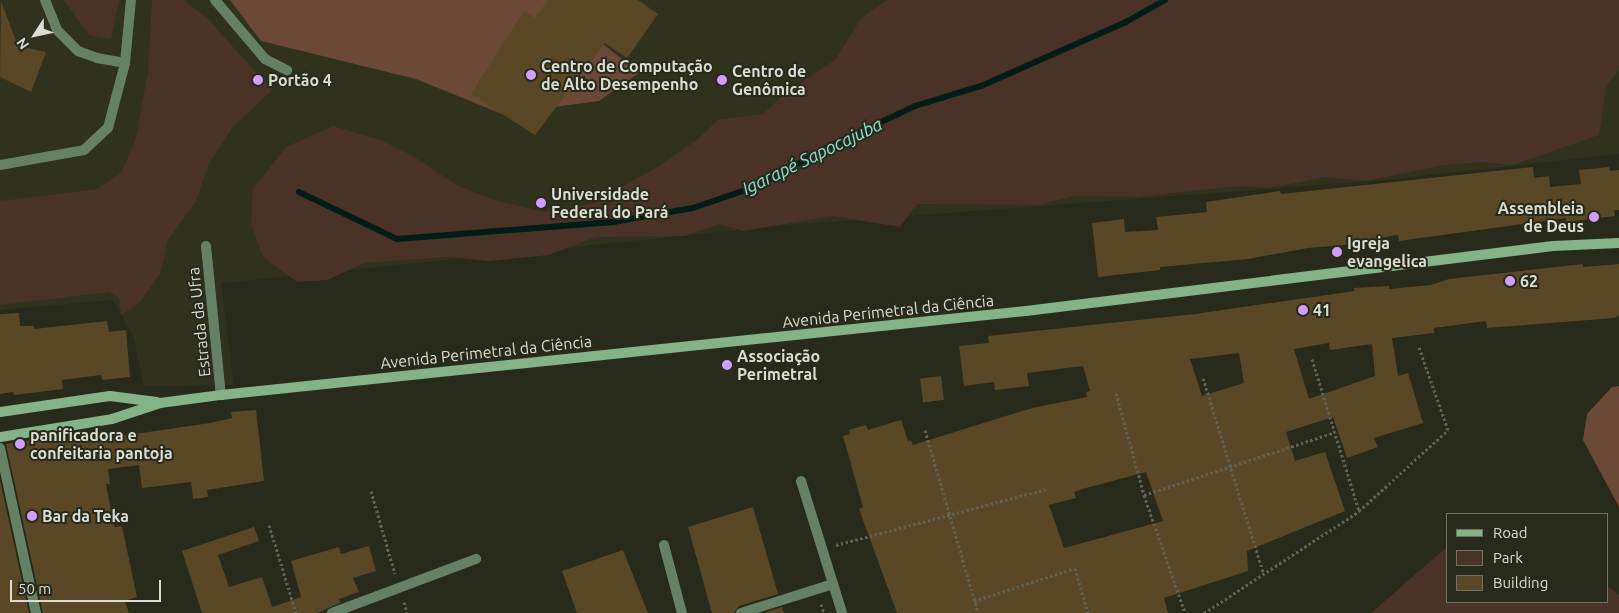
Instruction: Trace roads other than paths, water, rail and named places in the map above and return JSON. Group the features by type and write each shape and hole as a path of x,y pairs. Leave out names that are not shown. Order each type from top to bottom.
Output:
{"main road":[{"name":"Avenida Perimetral da Ciência","path":"0,437 112,419 160,403 221,395 1016,312 1544,247 1619,243"},
{"name":"Avenida Perimetral da Ciência","path":"0,412 110,396 160,403"}],"street":[{"path":"45,0 57,30 78,51 96,58 125,63"},
{"path":"0,165 84,150 108,128 125,63 131,0"},
{"path":"215,0 265,59 287,70"},
{"name":"Estrada da Ufra","path":"206,246 221,395"},
{"path":"0,448 36,613"},
{"path":"801,481 842,613"},
{"path":"664,545 682,613"},
{"path":"332,613 476,559"},
{"path":"740,613 833,584"}],"waterway":[{"name":"Igarapé Sapocajuba","path":"299,192 397,239 613,222 693,208 760,185 828,147 915,106 981,86 1126,22 1165,0"}],"place":[{"name":"Centro de Computação de Alto Desempenho","path":"531,75"},
{"name":"Portão 4","path":"258,80"},
{"name":"Centro de Genômica","path":"722,80"},
{"name":"Universidade Federal do Pará","path":"541,203"},
{"name":"Assembleia de Deus","path":"1594,217"},
{"name":"Igreja evangelica","path":"1337,252"},
{"name":"62","path":"1510,281"},
{"name":"41","path":"1303,310"},
{"name":"Associação Perimetral","path":"727,365"},
{"name":"panificadora e confeitaria pantoja","path":"20,444"},
{"name":"Bar da Teka","path":"32,516"}]}
